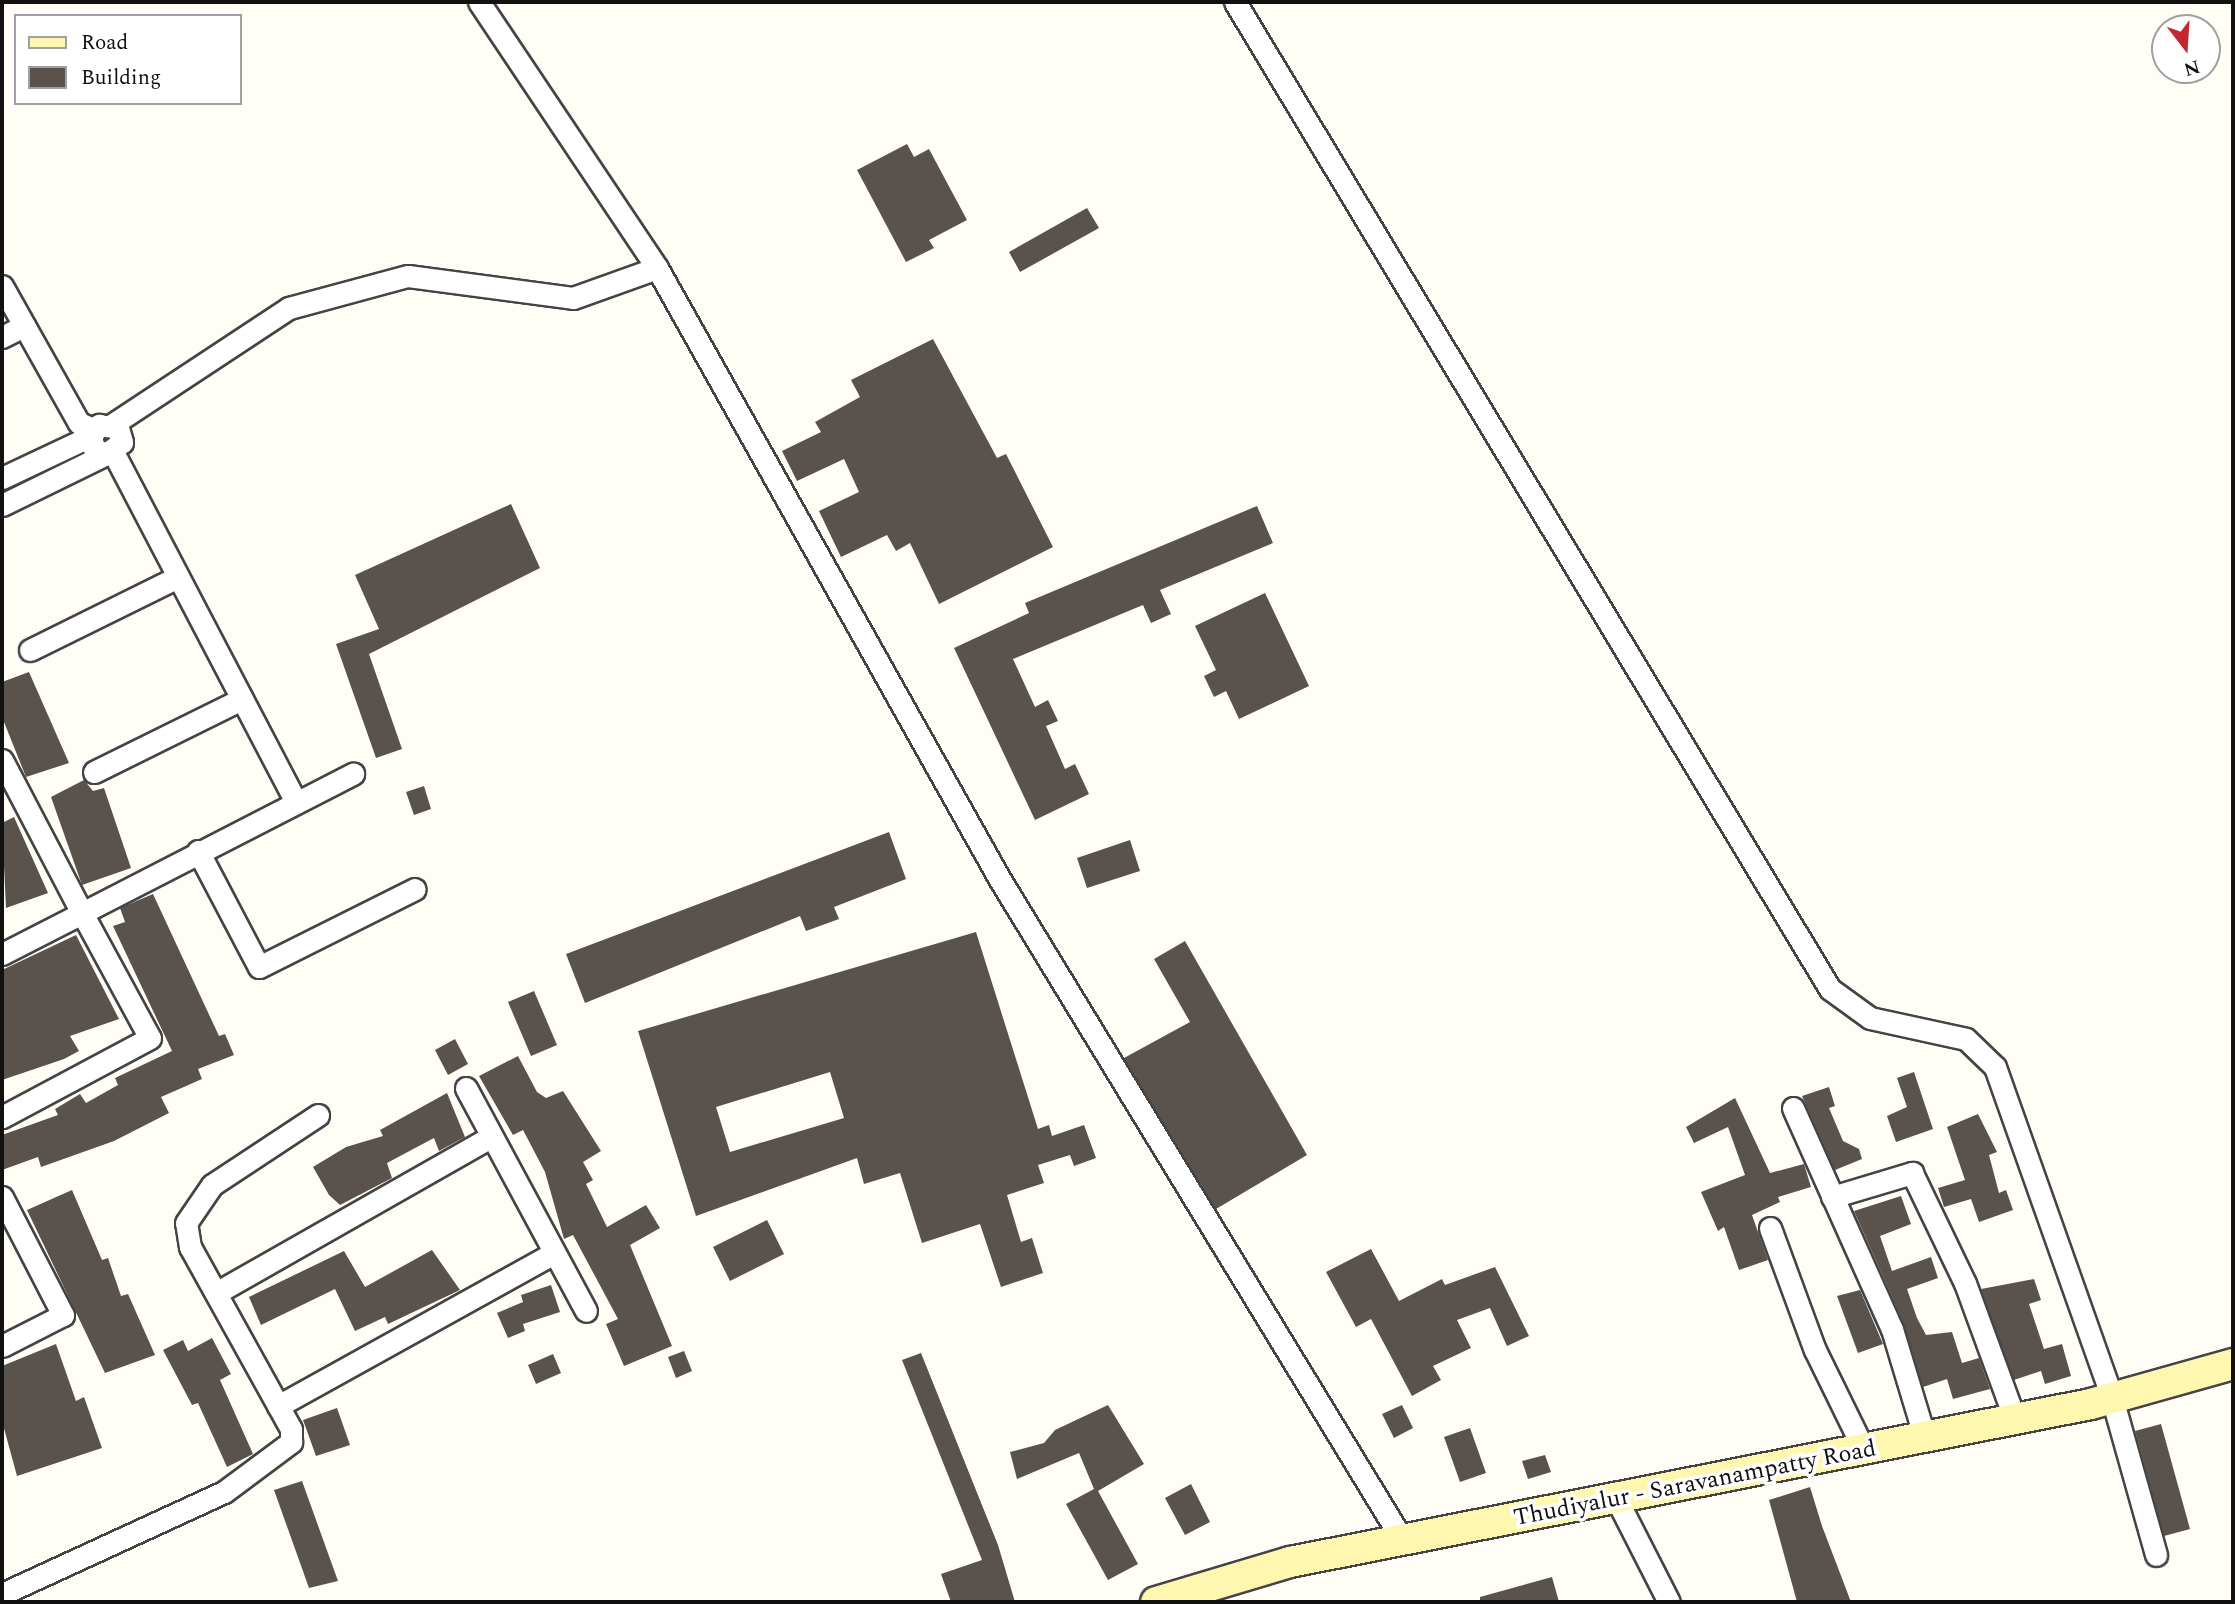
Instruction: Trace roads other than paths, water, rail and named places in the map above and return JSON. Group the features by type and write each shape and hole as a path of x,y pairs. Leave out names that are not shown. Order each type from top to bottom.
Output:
{"main road":[{"name":"Thudiyalur - Saravanampatty Road","path":"1156,1602 1290,1562 2015,1420 2112,1398 2233,1364"}],"street":[{"path":"479,2 657,268 999,878 1403,1541"},
{"path":"1235,2 1830,989 1870,1018 1966,1039 1995,1067 2112,1398 2156,1555"},
{"path":"2,478 99,430 289,308 408,276 573,298 657,268"},
{"path":"2,286 79,423 122,442 110,453 2,505"},
{"path":"2,337 24,326"},
{"path":"110,453 295,800"},
{"path":"30,650 178,577"},
{"path":"94,772 242,699"},
{"path":"2,760 9,790 82,913 150,1038 2,1117"},
{"path":"2,954 295,800 353,774"},
{"path":"198,851 259,967 415,889"},
{"path":"466,1088 586,1311"},
{"path":"1793,1108 1892,1329 1925,1438"},
{"path":"2,1594 224,1492 291,1443 278,1406 190,1247 188,1211 212,1185 318,1115"},
{"path":"216,1293 491,1137"},
{"path":"1832,1198 1912,1173 1965,1283 2015,1420"},
{"path":"2,1197 63,1315 2,1346"},
{"path":"1770,1228 1815,1350 1864,1450"},
{"path":"278,1406 554,1253"},
{"path":"1617,1500 1669,1602"}]}
